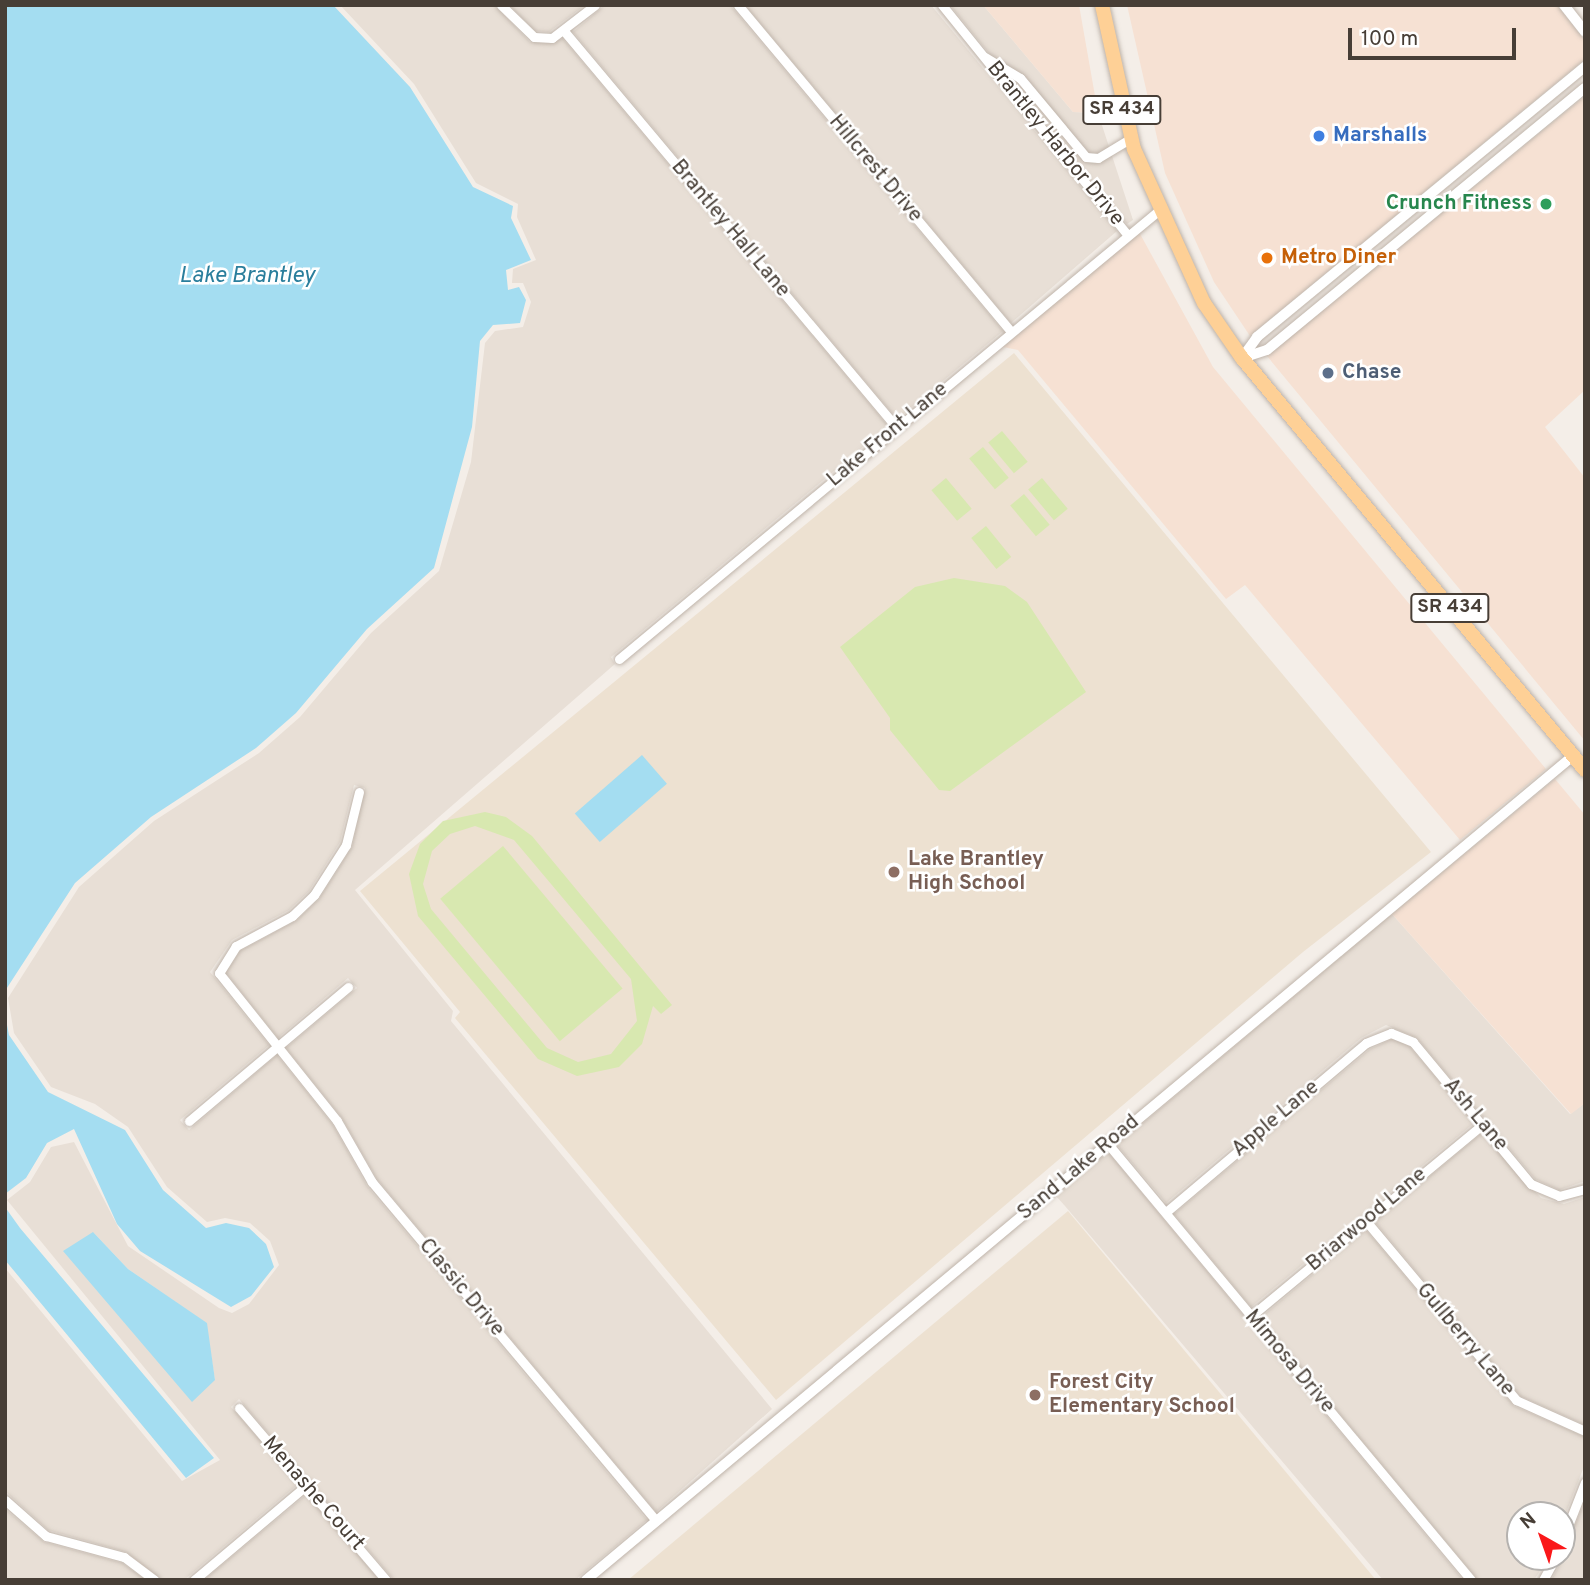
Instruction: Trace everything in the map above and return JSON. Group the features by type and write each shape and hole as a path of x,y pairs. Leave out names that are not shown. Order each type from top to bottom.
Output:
{"main road":[{"name":"SR 434","path":"1102,5 1131,138 1158,211 1204,303 1242,358 1585,770"}],"street":[{"path":"501,5 534,37 564,31 595,5"},
{"name":"Hillcrest Drive","path":"738,5 1011,332"},
{"name":"Brantley Harbor Drive","path":"943,5 1126,233"},
{"path":"1564,5 1585,32"},
{"name":"Brantley Hall Lane","path":"564,31 897,428"},
{"name":"Brantley Harbor Drive","path":"984,56 1020,78 1086,157 1098,158 1131,138"},
{"path":"1242,358 1257,337 1585,68"},
{"path":"1242,358 1267,350 1585,88"},
{"name":"Lake Front Lane","path":"619,659 1126,233 1158,211"},
{"name":"Sand Lake Road","path":"586,1580 1573,755"},
{"name":"Classic Drive","path":"359,792 346,845 314,895 292,916 236,946 219,973 337,1121 372,1182 656,1521"},
{"path":"189,1121 348,987"},
{"name":"Ash Lane","path":"1391,1033 1413,1042 1531,1184 1559,1196 1585,1189"},
{"name":"Apple Lane","path":"1166,1212 1366,1043 1391,1033"},
{"name":"Briarwood Lane","path":"1251,1316 1483,1124"},
{"name":"Mimosa Drive","path":"1108,1143 1471,1580"},
{"name":"Gullberry Lane","path":"1366,1221 1516,1401 1585,1431"},
{"name":"Menashe Court","path":"239,1408 386,1580"},
{"path":"1576,1505 1585,1482"},
{"path":"194,1580 307,1485"},
{"path":"5,1500 46,1536 124,1557 154,1580"}],"shaded area":[{"path":"340,5 494,5 530,42 563,39 888,426 611,657 615,664 355,890 453,1011 451,1021 772,1409 656,1512 377,1179 342,1118 286,1048 357,988 348,978 278,1038 226,973 240,951 297,920 319,899 352,847 365,788 354,785 340,842 309,891 289,910 232,940 210,972 269,1045 180,1120 189,1130 277,1055 333,1125 367,1186 647,1520 575,1580 394,1580 239,1399 231,1407 298,1484 184,1580 161,1580 126,1552 48,1530 5,1491 5,1268 182,1481 220,1460 7,1200 30,1182 51,1147 74,1142 128,1246 219,1308 232,1313 249,1304 279,1265 270,1241 250,1223 225,1218 207,1222 167,1187 128,1127 95,1104 51,1087 14,1033 8,998 79,887 154,821 259,753 300,717 371,633 439,571 471,462 485,343 495,331 523,327 531,302 523,283 512,283 513,269 536,260 517,217 518,204 476,183 414,84","holes":["93,1232 128,1269 206,1323 215,1380"]},
{"path":"509,5 585,5 549,32 535,31"},
{"path":"605,5 730,5 1003,331 897,419 573,32"},
{"path":"745,5 931,5 1117,231 1011,323"},
{"path":"950,5 983,5 1073,112 1098,113 1133,220 1127,224"},
{"path":"983,5 1079,5 1098,113 1073,112"},
{"path":"1127,5 1557,5 1585,41 1585,59 1250,336 1214,282 1165,173"},
{"path":"1585,96 1585,390 1545,427 1585,478 1585,741 1267,356"},
{"path":"1139,232 1213,367 1546,769 1460,840 1245,585 1226,599 1018,350 1003,347"},
{"name":"Lake Brantley High School","path":"1014,353 1431,852 1303,952 776,1400 455,1018 460,1012 360,891"},
{"path":"1555,779 1585,815 1585,1103 1571,1114 1392,914"},
{"path":"1392,914 1570,1114 1585,1103 1585,1181 1559,1190 1535,1179 1417,1038 1386,1025 1361,1038 1166,1203 1117,1145"},
{"path":"1392,1039 1409,1046 1474,1123 1251,1307 1174,1214 1370,1049"},
{"path":"1482,1133 1541,1198 1564,1204 1585,1197 1585,1425 1520,1396 1375,1222"},
{"path":"1108,1152 1463,1580 1383,1580 1056,1196"},
{"name":"Forest City Elementary School","path":"1068,1211 1376,1580 628,1580"},
{"path":"1366,1230 1514,1406 1585,1437 1585,1464 1571,1501 1506,1501 1506,1571 1540,1571 1534,1580 1478,1580 1260,1318"},
{"path":"307,1494 379,1580 204,1580"},
{"path":"1585,1500 1585,1580 1551,1580 1556,1571 1576,1571 1576,1522"},
{"path":"5,1509 44,1542 122,1563 146,1580 5,1580"}],"green space":[{"path":"1002,431 1028,462 1014,473 988,443"},
{"path":"983,447 1009,478 995,489 969,459"},
{"path":"946,478 972,509 957,521 931,490"},
{"path":"1042,478 1068,509 1054,520 1028,490"},
{"path":"1024,494 1050,525 1036,536 1010,506"},
{"path":"986,526 1011,557 996,569 971,538"},
{"path":"954,578 1005,586 1027,602 1086,692 950,791 939,790 890,730 890,718 840,647 915,587"},
{"path":"485,812 506,817 532,836 672,1005 661,1014 653,1006 642,1044 619,1067 577,1076 538,1059 418,916 409,874 420,844 443,821","holes":["475,826 514,840 631,979 637,1021 611,1054 578,1062 547,1048 431,909 423,884 432,851 450,834"]},
{"path":"503,846 623,988 560,1041 440,899"}],"water":[{"name":"Lake Brantley","path":"5,5 333,5 410,87 473,187 513,206 511,218 531,260 506,270 508,290 519,287 526,300 520,323 493,325 480,341 472,427 434,568 367,629 296,713 256,748 151,817 75,883 5,991"},
{"path":"642,755 667,784 600,842 575,813"},
{"path":"5,1015 9,1035 48,1092 125,1130 163,1190 206,1228 226,1223 249,1228 266,1244 274,1267 251,1296 231,1307 140,1251 117,1224 74,1129 47,1143 26,1178 5,1194"},
{"path":"5,1207 214,1458 186,1478 5,1260"},
{"path":"93,1232 128,1269 207,1323 215,1380 192,1402 63,1251"}],"place":[{"name":"Marshalls","path":"1319,136"},
{"name":"Crunch Fitness","path":"1546,204"},
{"name":"Metro Diner","path":"1267,258"},
{"name":"Chase","path":"1328,373"},
{"name":"Lake Brantley High School","path":"894,872"},
{"name":"Forest City Elementary School","path":"1035,1395"}]}
